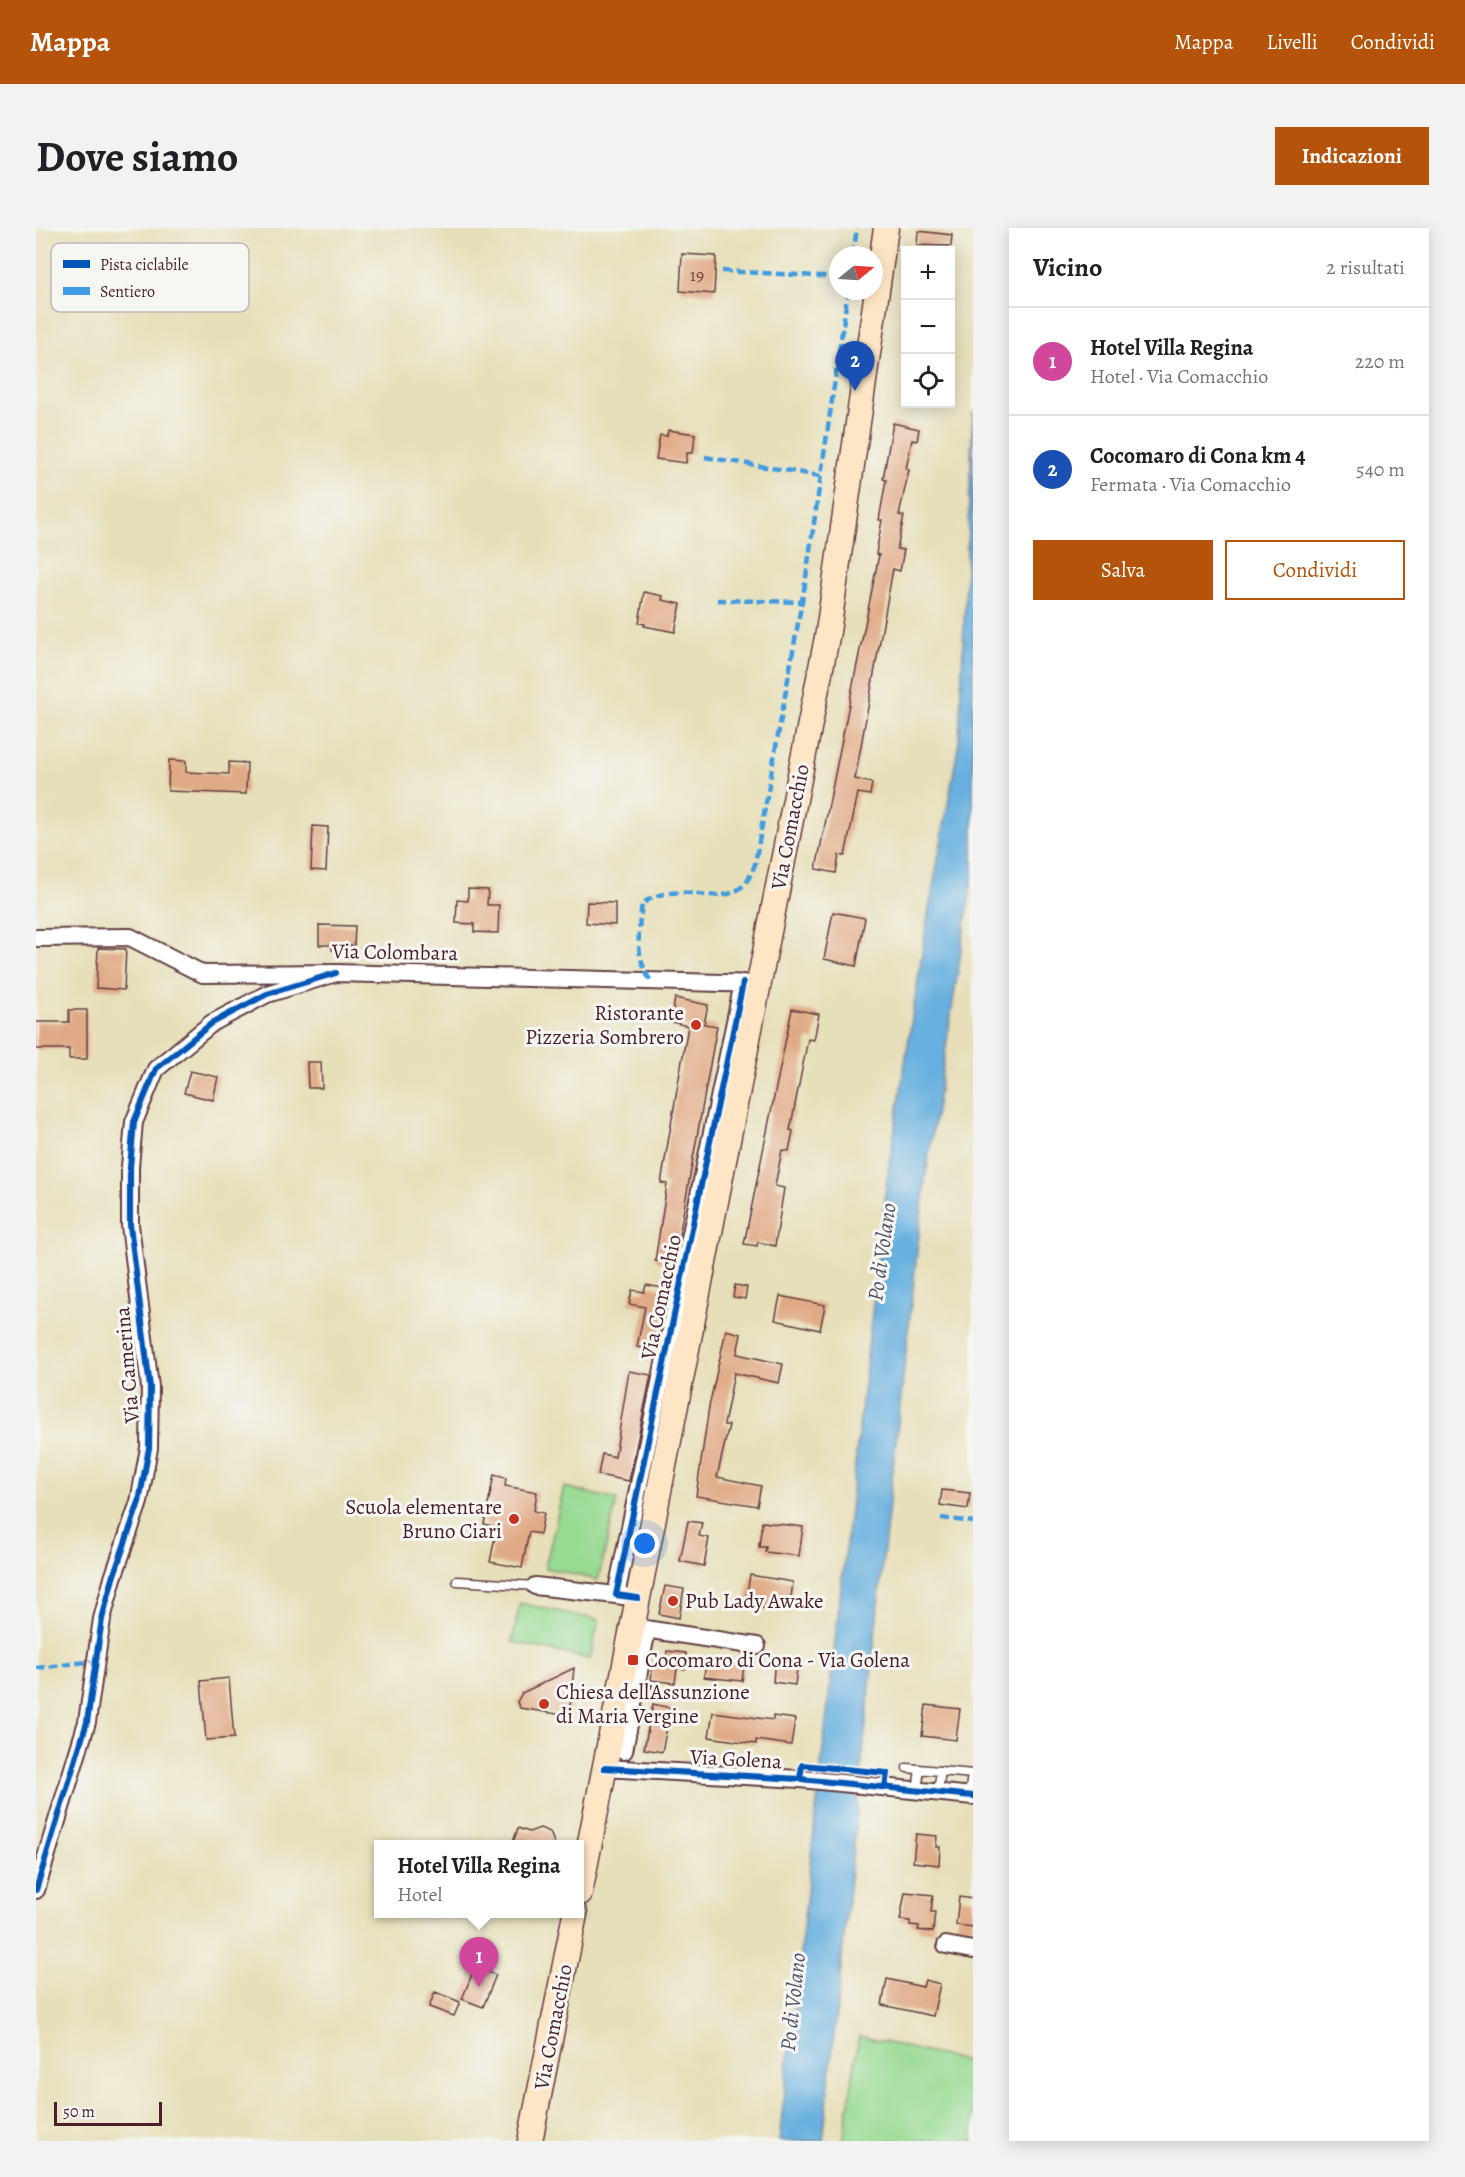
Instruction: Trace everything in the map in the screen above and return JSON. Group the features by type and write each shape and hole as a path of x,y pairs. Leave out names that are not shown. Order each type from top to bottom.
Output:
{"main road":[{"name":"Via Comacchio","path":"584,1868 604,1768 640,1628 627,1597 752,983 836,586 886,228"},
{"name":"Via Comacchio","path":"530,2141 574,1918"}],"street":[{"name":"Via Colombara","path":"36,938 130,937 203,974 336,973 752,983"},
{"name":"Via Camerina","path":"36,1890 87,1722 102,1619 112,1578 139,1502 149,1448 150,1387 130,1225 130,1167 134,1122 156,1069 212,1023 267,994 336,973"},
{"path":"535,1586 627,1597"},
{"path":"640,1628 757,1646"},
{"name":"Via Comacchio","path":"624,1751 640,1628"},
{"name":"Via Golena","path":"604,1768 800,1779 971,1796"},
{"path":"946,1945 973,1950"}],"lane":[{"path":"457,1581 535,1586"},
{"path":"907,1768 972,1774 971,1796"},
{"path":"917,1790 920,1769"},
{"path":"938,1792 941,1771"}],"green space":[{"path":"564,1487 617,1500 598,1580 545,1568"},
{"path":"520,1603 599,1620 590,1659 512,1642"},
{"path":"859,2036 973,2063 973,2141 843,2141"}],"water":[{"name":"Po di Volano","path":"973,411 973,874 925,1180 883,1558 823,2141 779,2141 887,1179 928,915 959,742"}],"building":[{"path":"918,231 952,235 951,246 917,245"},
{"path":"682,254 716,256 714,294 680,291"},
{"path":"893,423 919,429 917,441 912,440 906,469 909,470 899,515 904,516 897,549 904,550 900,571 893,569 855,779 872,783 870,795 858,793 845,856 839,855 836,873 816,869 879,555 876,554 882,520 879,520 886,480 883,479"},
{"path":"668,430 695,434 693,453 687,453 686,463 656,459 660,435 667,436"},
{"path":"644,592 663,596 662,600 681,604 675,632 639,623"},
{"path":"169,760 186,761 186,772 229,774 229,762 247,763 246,794 168,791"},
{"path":"313,826 328,827 326,871 311,870"},
{"path":"468,889 488,890 487,905 499,905 498,933 474,932 474,924 456,923 457,900 468,901"},
{"path":"587,902 615,903 615,925 586,923"},
{"path":"833,912 865,918 856,966 824,959"},
{"path":"319,925 355,926 354,946 345,946 345,950 332,950 332,945 319,945"},
{"path":"98,948 126,949 124,990 96,988"},
{"path":"675,998 708,1005 704,1024 717,1026 674,1264 655,1261 667,1184 661,1183 688,1026 671,1022"},
{"path":"792,1009 819,1014 814,1040 808,1039 790,1130 793,1131 789,1151 782,1150 775,1186 784,1188 775,1246 758,1242 757,1246 744,1244"},
{"path":"69,1010 87,1010 87,1059 69,1059 69,1049 36,1049 36,1022 69,1022"},
{"path":"307,1062 321,1062 322,1088 308,1088"},
{"path":"190,1071 218,1077 213,1100 184,1093"},
{"path":"646,1285 669,1289 656,1351 637,1347 645,1307 629,1304 632,1290 644,1292"},
{"path":"735,1285 747,1287 745,1299 733,1297"},
{"path":"780,1296 825,1305 820,1330 775,1320"},
{"path":"726,1330 741,1334 737,1354 783,1364 779,1383 734,1373 724,1425 729,1425 717,1477 761,1486 757,1506 696,1496 709,1407"},
{"path":"629,1371 651,1375 629,1481 598,1475 602,1454 615,1457"},
{"name":"Scuola elementare Bruno Ciari","path":"494,1475 506,1478 505,1486 537,1492 534,1511 544,1513 540,1534 529,1532 522,1568 490,1562 497,1527 484,1524"},
{"path":"942,1490 970,1493 968,1509 940,1505"},
{"path":"688,1521 702,1523 699,1536 709,1538 704,1566 680,1561"},
{"path":"762,1522 803,1527 799,1556 765,1552 766,1547 759,1547"},
{"path":"750,1575 793,1582 789,1612 745,1606"},
{"path":"665,1586 684,1589 679,1618 659,1614"},
{"path":"667,1651 686,1653 685,1669 677,1668 675,1683 651,1680 653,1664 665,1665"},
{"path":"775,1657 798,1660 795,1685 773,1682"},
{"path":"706,1661 744,1666 742,1681 704,1677"},
{"path":"574,1668 569,1716 520,1708 517,1702 522,1693"},
{"path":"229,1678 234,1738 206,1740 201,1681"},
{"path":"653,1704 671,1708 662,1752 644,1749"},
{"path":"926,1705 960,1709 956,1740 922,1736"},
{"path":"713,1712 773,1720 773,1716 795,1719 791,1745 756,1740 756,1744 709,1737"},
{"path":"518,1828 529,1832 540,1828 550,1832 553,1840 514,1840"},
{"path":"916,1834 937,1836 936,1847 940,1847 939,1865 913,1862"},
{"path":"905,1892 933,1895 931,1912 935,1912 933,1932 918,1930 919,1926 910,1925 910,1921 900,1920"},
{"path":"959,1897 973,1899 973,1927 956,1925"},
{"path":"475,1967 496,1975 483,2007 462,1999"},
{"path":"887,1979 923,1987 925,1980 940,1984 933,2016 882,2005"},
{"path":"435,1992 460,2002 454,2016 429,2007"}],"marked path":[{"path":"854,246 857,228"},
{"path":"722,271 829,277"},
{"path":"650,980 640,953 642,904 658,895 675,893 721,895 735,892 746,882 755,864 805,584 847,300"},
{"path":"705,457 821,476"},
{"path":"717,600 802,602"},
{"path":"941,1518 973,1522"},
{"path":"36,1668 96,1661"}],"cycle path":[{"path":"36,1890 87,1722 102,1619 113,1578 139,1502 149,1448 150,1387 130,1225 130,1167 134,1122 156,1069 212,1023 267,994 336,973"},
{"path":"638,1598 616,1595 743,983"},
{"path":"800,1779 802,1765 887,1773 885,1787"},
{"path":"604,1768 800,1779 973,1796"}],"place":[{"name":"Cocomaro di Cona km 4","path":"855,391"},
{"name":"Ristorante Pizzeria Sombrero","path":"696,1025"},
{"name":"Scuola elementare Bruno Ciari","path":"514,1519"},
{"name":"Pub Lady Awake","path":"673,1601"},
{"name":"Cocomaro di Cona - Via Golena","path":"633,1660"},
{"name":"Chiesa dell'Assunzione di Maria Vergine","path":"544,1704"},
{"name":"Hotel Villa Regina","path":"479,1987"}]}
